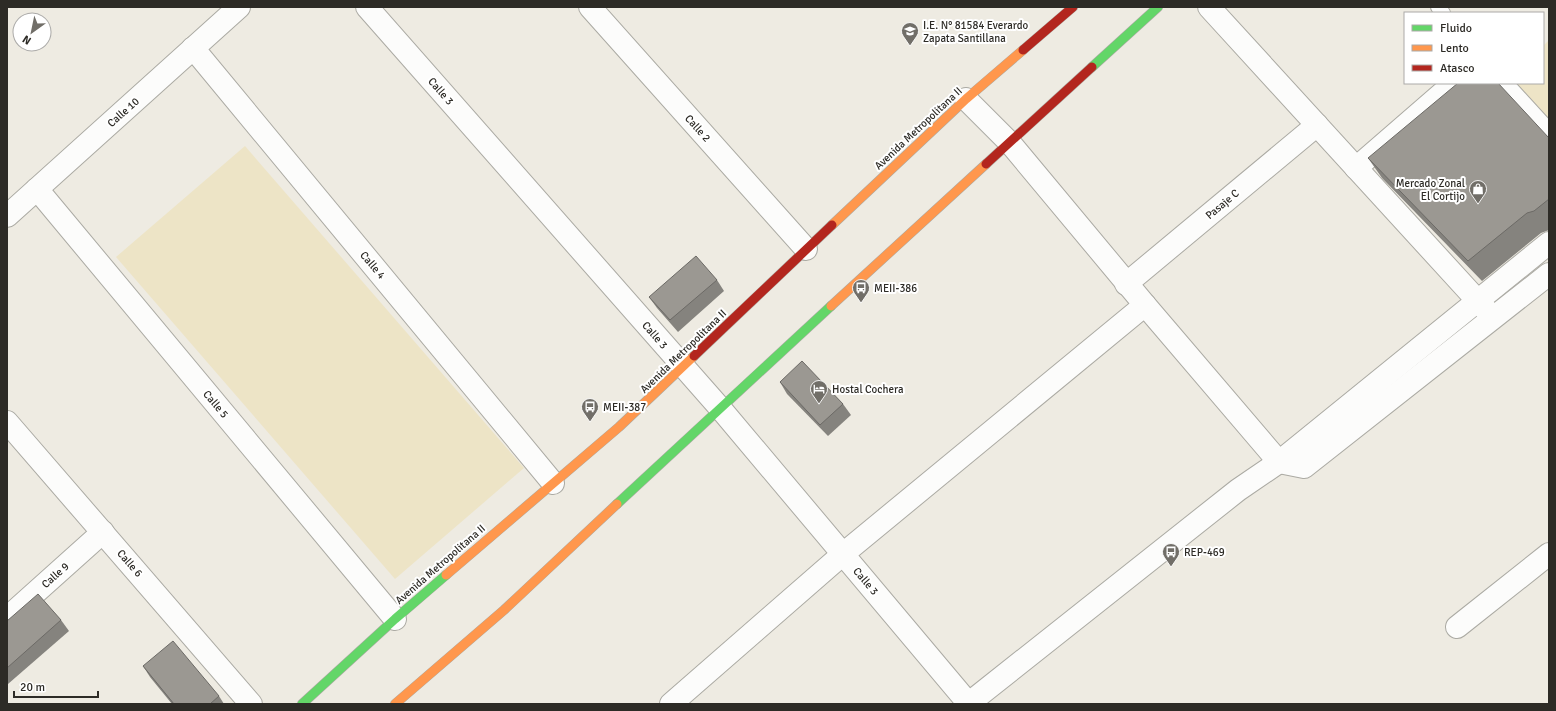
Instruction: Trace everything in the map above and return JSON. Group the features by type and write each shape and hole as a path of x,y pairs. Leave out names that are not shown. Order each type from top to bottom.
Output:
{"main road":[{"name":"Avenida Metropolitana II","path":"302,704 395,619 553,482 619,428 806,249 966,99 1073,7"},
{"path":"395,704 504,610 720,408 1158,7"}],"street":[{"name":"Calle 10","path":"7,216 239,7"},
{"name":"Calle 3","path":"367,7 720,408 969,704"},
{"name":"Calle 2","path":"590,7 806,249"},
{"path":"1209,7 1492,318"},
{"name":"Calle 4","path":"193,48 553,482"},
{"path":"1356,168 1453,84"},
{"path":"966,99 1010,143 1126,284 1278,462 1304,467 1549,274"},
{"name":"Pasaje C","path":"1126,284 1317,125"},
{"name":"Calle 5","path":"38,189 395,619"},
{"path":"969,704 1232,495 1278,462 1549,243"},
{"path":"671,704 843,554 1145,305"},
{"name":"Calle 6","path":"7,422 104,532 251,704"},
{"name":"Calle 9","path":"7,618 104,532"},
{"path":"1457,627 1549,554"}],"lane":[{"path":"1507,84 1549,130"}],"shaded area":[{"path":"1549,40 1549,122 1513,84 1544,84 1544,45"},
{"path":"245,146 524,468 395,579 116,257"}],"building":[{"name":"Mercado Zonal El Cortijo","path":"1457,84 1499,84 1549,138 1549,199 1534,211 1527,213 1468,261 1368,158"},
{"path":"696,256 717,280 670,320 649,297"},
{"name":"Hostal Cochera","path":"802,361 843,404 820,425 780,382"},
{"path":"38,594 61,620 7,668 7,621"},
{"path":"173,641 219,696 210,704 174,704 143,666"}],"traffic: fast":[{"path":"1092,67 1158,7"},
{"path":"617,504 831,306"},
{"path":"302,704 395,619 446,575"}],"traffic: slow":[{"path":"832,225 966,99 1023,50"},
{"path":"831,306 986,164"},
{"path":"446,575 619,427 694,356"},
{"path":"395,704 504,610 617,504"}],"traffic: jam":[{"path":"1023,50 1073,7"},
{"path":"986,164 1092,67"},
{"path":"694,356 832,225"}],"place":[{"name":"I.E. N° 81584 Everardo Zapata Santillana","path":"910,46"},
{"name":"Mercado Zonal El Cortijo","path":"1478,204"},
{"name":"MEII-386","path":"861,303"},
{"name":"Hostal Cochera","path":"819,404"},
{"name":"MEII-387","path":"590,422"},
{"name":"REP-469","path":"1171,567"}]}
